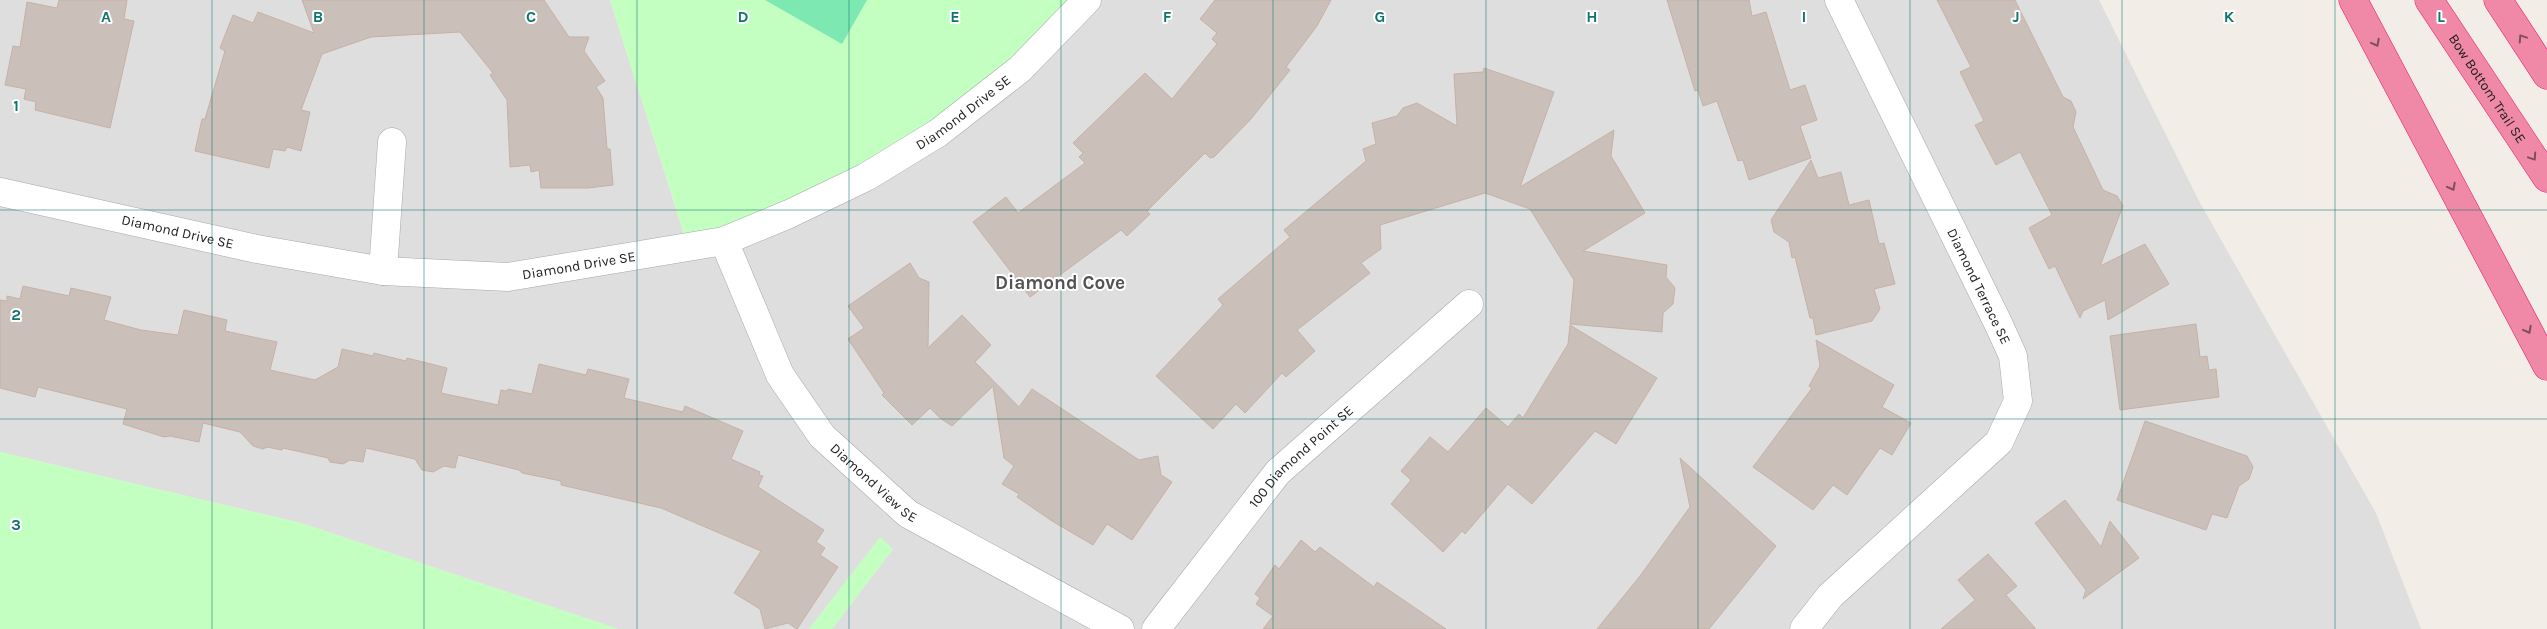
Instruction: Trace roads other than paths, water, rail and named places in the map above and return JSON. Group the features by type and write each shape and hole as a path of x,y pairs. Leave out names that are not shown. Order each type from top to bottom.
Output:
{"highway":[{"path":"2353,0 2547,366"},
{"name":"Bow Bottom Trail SE","path":"2429,0 2547,178"},
{"path":"2498,0 2547,75"}],"street":[{"name":"Diamond Drive SE","path":"0,192 256,249 383,271 508,277 724,241 789,214 866,177 938,133 1020,69 1087,0"},
{"name":"Diamond Terrace SE","path":"1804,629 1830,596 1999,442 2018,401 2013,356 1839,0"},
{"path":"383,271 392,142"},
{"name":"Diamond View SE","path":"724,241 780,375 822,436 908,514 1120,629"},
{"name":"100 Diamond Point SE","path":"1156,629 1278,472 1469,304"}],"district":[{"name":"Diamond Cove","path":"1060,282"}]}
